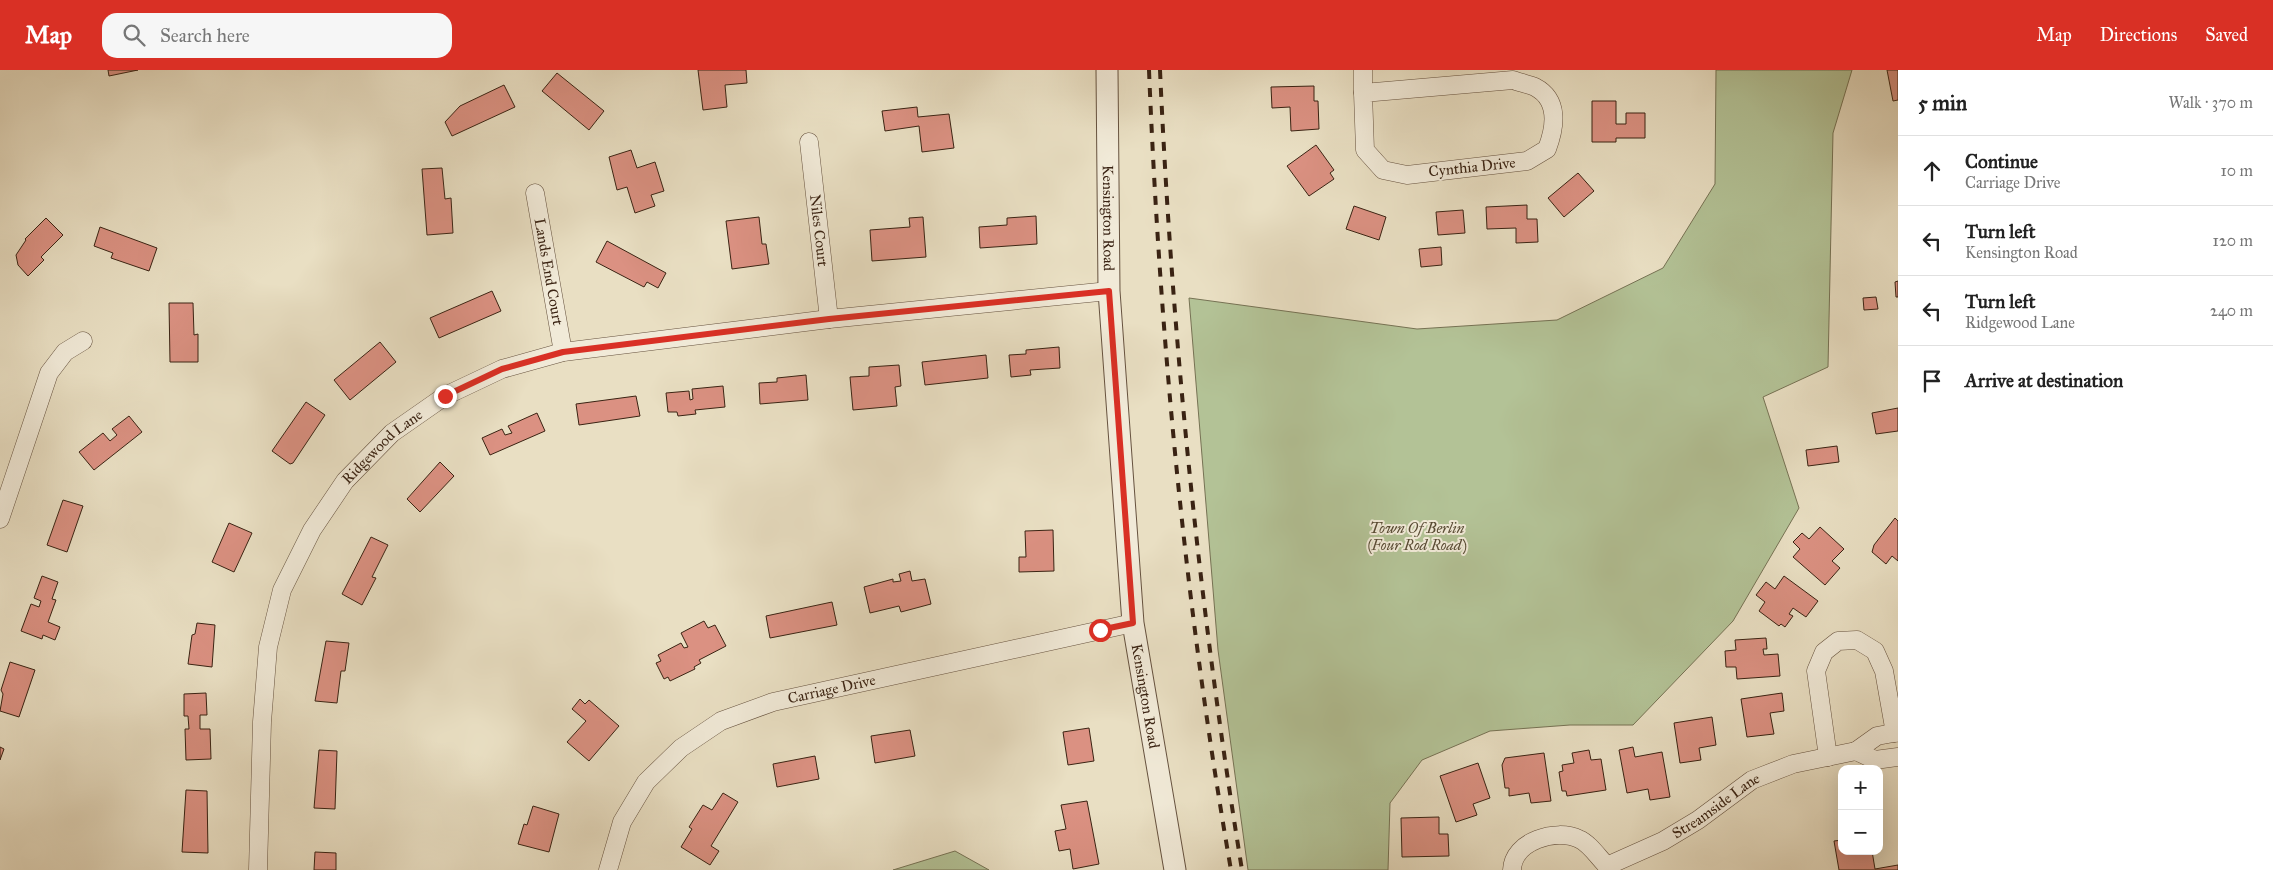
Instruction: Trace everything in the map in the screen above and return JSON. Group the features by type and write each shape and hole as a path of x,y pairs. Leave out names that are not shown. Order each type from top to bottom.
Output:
{"street":[{"name":"Kensington Road","path":"1107,70 1109,291 1133,623 1175,870"},
{"name":"Cynthia Drive","path":"1363,70 1363,93 1365,150 1383,170 1407,174 1527,161 1547,149 1555,128 1552,103 1536,88 1513,80 1363,93"},
{"name":"Niles Court","path":"808,142 829,319"},
{"name":"Lands End Court","path":"535,193 563,352"},
{"name":"Ridgewood Lane","path":"258,870 262,722 268,647 282,590 312,530 345,481 392,432 445,396 486,376 502,369 563,352 829,319 1109,291"},
{"path":"0,519 49,373 66,352 83,341"},
{"name":"Carriage Drive","path":"608,870 622,822 646,782 681,748 721,721 773,702 1133,623"},
{"name":"Streamside Lane","path":"1512,870 1512,861 1528,842 1552,835 1579,839 1607,868 1663,841 1698,820 1752,780 1793,764 1828,757 1856,751 1877,736 1896,732 1884,671 1875,651 1857,640 1838,640 1824,652 1816,671 1828,757"},
{"path":"1856,751 1875,760 1898,757"}],"green space":[{"name":"Town Of Berlin (Four Rod Road)","path":"1716,70 1852,70 1833,133 1828,367 1763,397 1799,508 1733,621 1633,725 1570,725 1490,731 1422,760 1390,803 1388,870 1248,870 1218,650 1189,298 1417,329 1557,320 1663,268 1715,184"},
{"path":"955,851 989,870 893,870"}],"building":[{"path":"108,70 138,70 109,76"},
{"path":"698,70 746,70 747,83 725,85 727,107 703,110"},
{"path":"1887,70 1898,70 1898,100 1893,101"},
{"path":"557,73 604,111 589,130 542,91"},
{"path":"504,85 515,107 452,136 445,122 460,106"},
{"path":"1314,86 1314,101 1318,101 1319,129 1291,131 1290,107 1272,108 1271,87"},
{"path":"1592,101 1616,101 1616,124 1626,124 1626,113 1645,113 1645,138 1616,138 1616,142 1592,142"},
{"path":"917,107 918,117 949,114 954,148 922,152 919,126 885,131 882,111"},
{"path":"1316,145 1334,170 1330,173 1334,179 1309,196 1287,166"},
{"path":"631,150 637,168 655,162 664,191 651,195 655,206 635,213 627,187 617,190 609,157"},
{"path":"442,168 445,199 451,198 453,233 427,235 422,169"},
{"path":"1578,173 1594,191 1564,217 1548,198"},
{"path":"1527,205 1527,219 1537,219 1538,242 1516,243 1516,228 1487,229 1486,207"},
{"path":"1354,206 1386,217 1379,240 1346,229"},
{"path":"1463,210 1465,233 1438,235 1436,212"},
{"path":"1036,216 1037,244 980,248 979,227 1007,225 1007,218"},
{"path":"759,217 762,244 766,244 769,264 732,269 726,221"},
{"path":"923,217 926,257 872,261 870,230 910,227 909,218"},
{"path":"46,218 63,235 41,257 44,260 28,276 18,265 16,255 25,239"},
{"path":"100,227 157,248 149,271 111,258 113,253 94,246"},
{"path":"607,241 666,273 658,288 647,282 644,287 596,262"},
{"path":"1441,247 1442,265 1421,267 1419,249"},
{"path":"1898,281 1898,297 1896,297 1895,282"},
{"path":"492,291 501,311 439,338 430,318"},
{"path":"1876,297 1878,309 1864,310 1863,298"},
{"path":"169,303 193,303 194,335 198,334 198,362 170,362"},
{"path":"380,342 396,362 350,400 334,380"},
{"path":"1059,347 1060,368 1030,370 1031,375 1011,377 1009,355 1026,354 1026,350"},
{"path":"986,355 988,378 925,385 922,362"},
{"path":"899,365 901,386 895,387 897,406 853,410 850,377 869,376 869,367"},
{"path":"806,375 808,400 760,404 759,383 777,382 777,378"},
{"path":"723,386 725,407 695,410 696,414 678,416 677,412 668,412 666,393 689,391 690,400 693,399 692,389"},
{"path":"636,396 640,416 579,425 576,404"},
{"path":"306,402 325,415 293,463 290,464 272,451"},
{"path":"1898,408 1898,431 1876,434 1872,413"},
{"path":"537,413 545,431 490,455 482,438 502,429 505,435 512,433 508,426"},
{"path":"129,416 142,432 94,470 79,452 103,433 110,441 117,435 112,429"},
{"path":"1837,446 1839,462 1808,466 1806,450"},
{"path":"440,462 454,476 420,512 407,499"},
{"path":"63,500 83,506 67,552 47,545"},
{"path":"1895,518 1898,521 1898,561 1892,556 1886,564 1872,552 1874,545"},
{"path":"229,523 252,533 234,572 212,562"},
{"path":"1820,527 1844,549 1832,561 1840,568 1825,585 1793,557 1800,549 1793,542 1802,533 1809,539"},
{"path":"1053,530 1054,571 1019,572 1019,557 1026,557 1025,531"},
{"path":"371,537 388,545 372,577 376,578 362,605 342,594"},
{"path":"910,571 912,581 925,579 931,604 901,612 899,606 870,613 864,587 893,579 893,582 901,581 899,574"},
{"path":"42,576 58,582 52,599 56,600 48,622 60,627 55,640 43,635 42,639 21,631 31,604 39,607 41,601 34,598"},
{"path":"1784,576 1818,601 1806,617 1793,608 1789,614 1793,616 1785,627 1781,624 1779,626 1759,611 1765,602 1756,595 1766,582 1775,589"},
{"path":"832,602 837,625 770,638 766,616"},
{"path":"704,621 708,628 715,625 726,646 699,660 701,663 694,667 695,669 670,681 668,677 664,679 656,663 661,661 658,655 681,643 684,648 688,647 681,633"},
{"path":"197,623 215,625 212,667 188,664 192,635 195,634"},
{"path":"1766,638 1767,649 1763,649 1764,655 1778,654 1780,676 1737,679 1736,667 1726,667 1725,651 1736,650 1735,640"},
{"path":"326,641 349,643 345,671 341,671 337,703 315,701"},
{"path":"10,662 35,670 19,717 0,711 3,694 1,690"},
{"path":"206,693 207,715 200,715 200,729 210,729 211,759 186,760 185,729 189,729 188,716 184,716 184,694"},
{"path":"1782,693 1784,711 1770,713 1774,734 1747,737 1741,699"},
{"path":"580,699 585,704 589,700 619,726 589,761 567,742 586,721 572,709"},
{"path":"1712,717 1716,745 1699,748 1701,760 1680,763 1674,723"},
{"path":"1089,728 1094,761 1068,765 1063,732"},
{"path":"910,730 915,756 875,763 871,736"},
{"path":"0,747 4,749 0,760"},
{"path":"1633,747 1635,757 1662,752 1670,797 1650,800 1648,789 1627,793 1619,750"},
{"path":"319,750 337,751 335,809 314,808"},
{"path":"1589,750 1591,760 1601,759 1606,790 1567,796 1566,791 1562,791 1559,772 1563,771 1562,765 1574,763 1572,753"},
{"path":"1544,753 1551,801 1531,803 1529,793 1509,796 1509,788 1505,788 1502,765 1505,758"},
{"path":"815,756 819,779 777,787 773,764"},
{"path":"1478,763 1490,798 1473,804 1477,815 1456,822 1440,776"},
{"path":"186,790 207,791 208,853 182,852"},
{"path":"723,793 738,802 711,846 719,851 710,865 681,847 692,829 689,827 703,805 712,810"},
{"path":"1087,801 1099,864 1073,869 1070,849 1059,851 1055,831 1066,829 1061,805"},
{"path":"533,806 559,814 549,852 518,844 524,824 527,825"},
{"path":"1439,817 1439,834 1448,834 1449,856 1402,857 1401,818"},
{"path":"1838,840 1838,855 1873,855 1875,869 1898,865 1898,870 1839,870 1834,841"},
{"path":"315,852 336,853 336,870 314,870"}],"railway":[{"path":"1149,70 1160,271 1177,472 1200,671 1231,870"},
{"path":"1160,70 1172,271 1189,471 1213,671 1242,870"}],"route":[{"path":"445,396 502,369 563,352 829,319 1109,291 1133,623 1100,630"}]}
